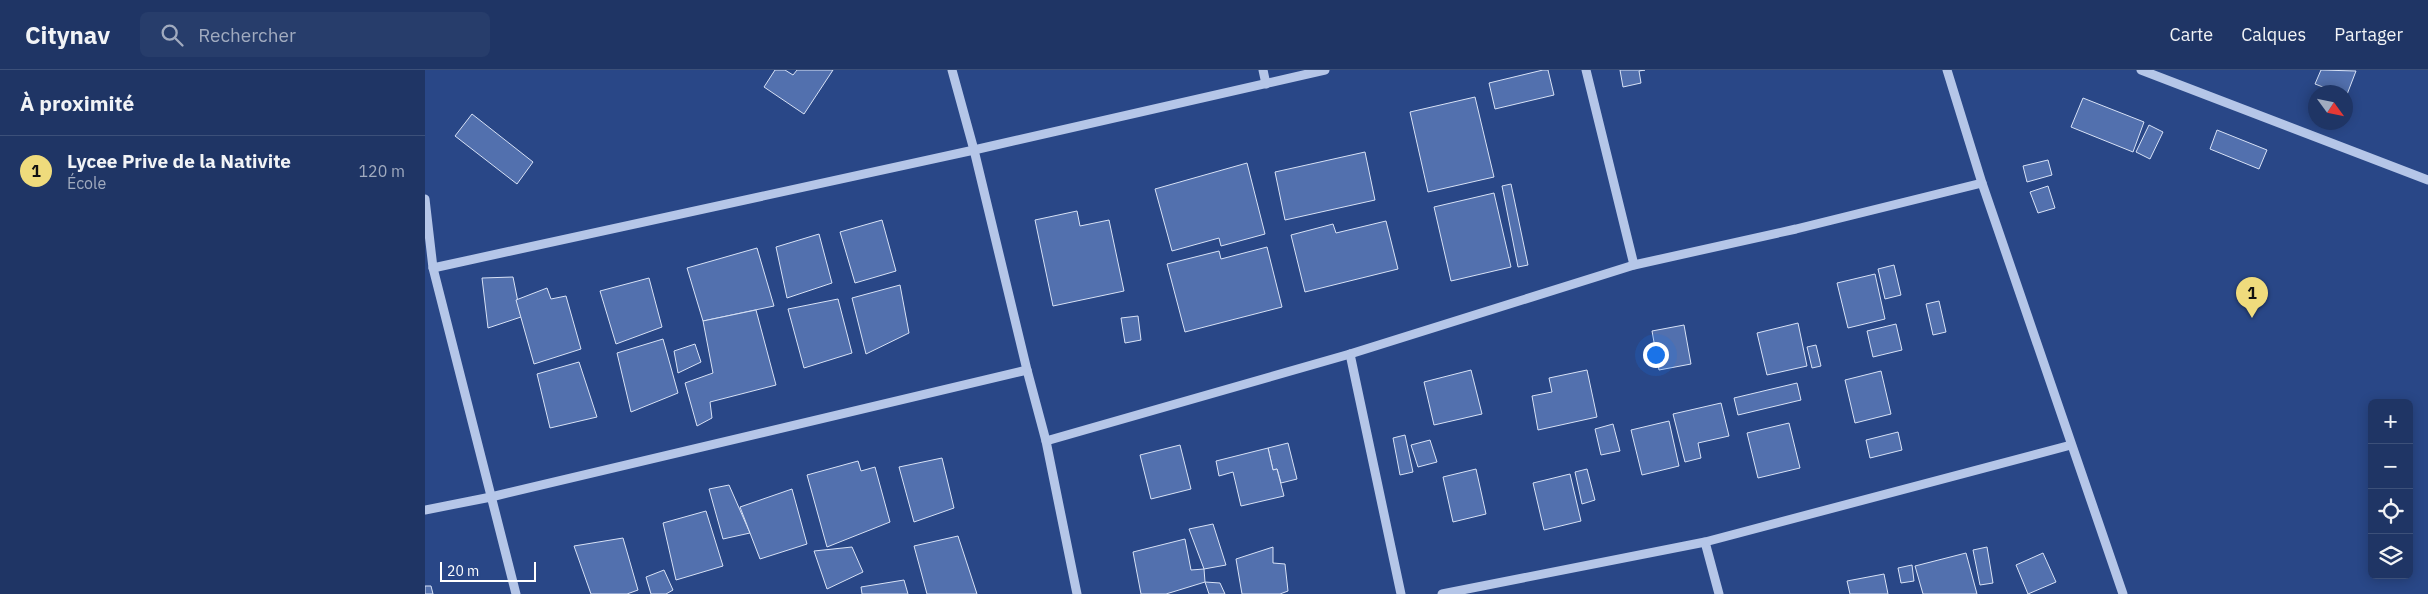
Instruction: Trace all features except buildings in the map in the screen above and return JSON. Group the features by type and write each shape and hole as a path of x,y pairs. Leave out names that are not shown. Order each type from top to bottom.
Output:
{"street":[{"path":"952,70 974,150 1046,441 1077,594"},
{"path":"1263,70 1267,84"},
{"path":"433,268 974,150 1325,70"},
{"path":"1586,70 1634,265"},
{"path":"1947,70 1982,182 2123,594"},
{"path":"2141,70 2428,180"},
{"path":"1046,441 1349,354 1634,265 1796,229 1982,182"},
{"path":"425,199 433,268 516,594"},
{"path":"1349,354 1401,594"},
{"path":"425,510 491,497 1027,370"},
{"path":"1442,594 1705,542 2071,445"},
{"path":"1705,542 1719,594"}],"place":[{"name":"Lycee Prive de la Nativite","path":"2252,318"}]}
